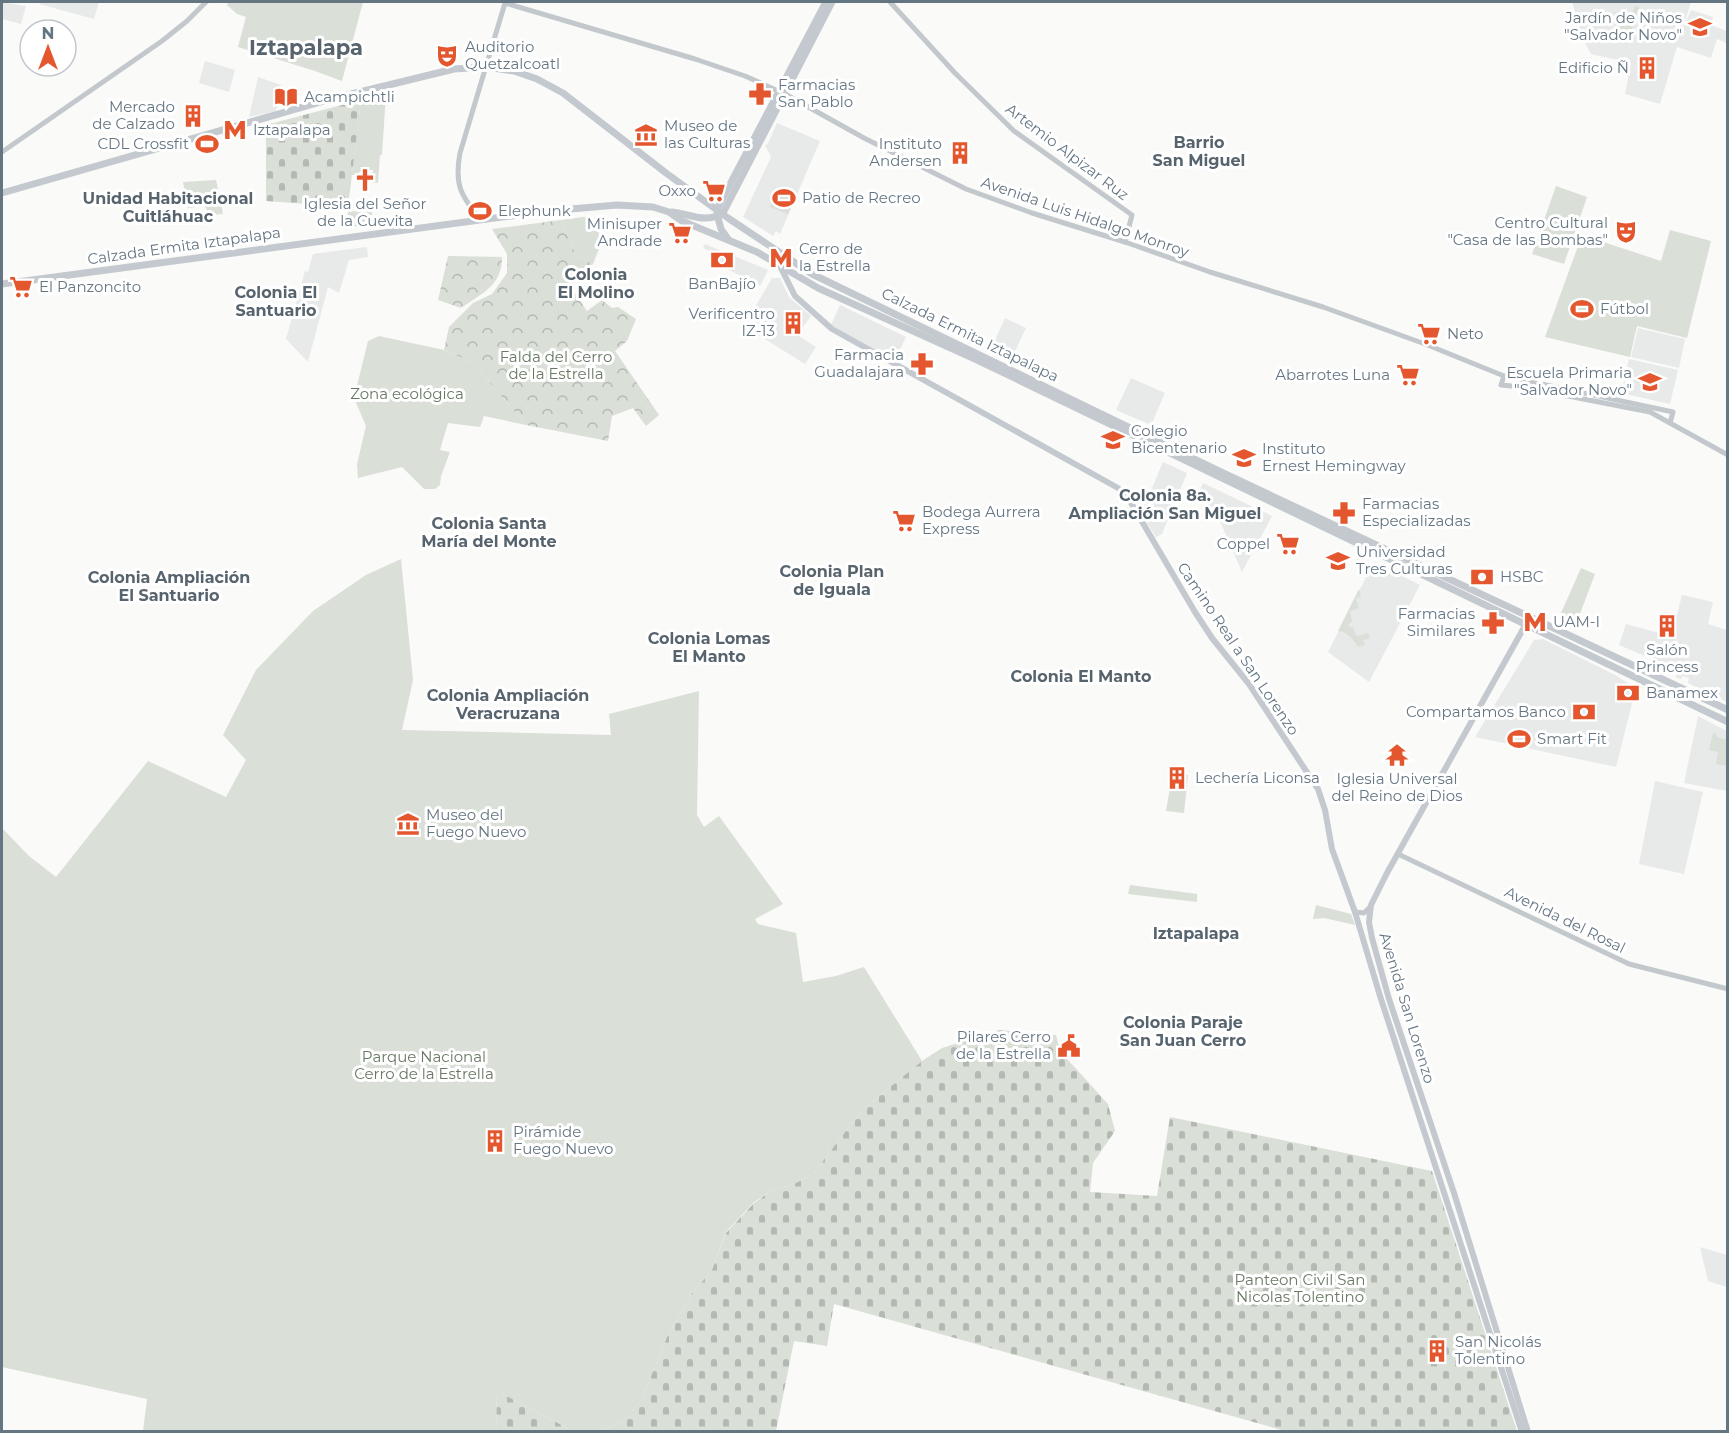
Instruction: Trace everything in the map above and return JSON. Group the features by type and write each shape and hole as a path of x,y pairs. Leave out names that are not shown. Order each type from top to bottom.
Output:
{"main road":[{"path":"782,93 826,2"},
{"path":"669,212 702,219 711,219 719,213 832,2"},
{"name":"Calzada Ermita Iztapalapa","path":"2,193 331,99 454,69 486,67 523,74 558,90 719,213 825,281 1728,710"},
{"name":"Calzada Ermita Iztapalapa","path":"2,284 601,205 652,207 669,212 682,221 757,252 818,288 975,359 1728,722"},
{"path":"719,213 722,232 732,243"},
{"name":"Camino Real a San Lorenzo","path":"779,265 795,296 826,325 1118,488 1127,496 1180,589 1212,638 1249,684 1318,789 1325,810 1332,849 1355,912"},
{"name":"Avenida San Lorenzo","path":"1528,1431 1454,1193 1371,939 1369,922 1371,905 1530,616"},
{"name":"Avenida San Lorenzo","path":"1355,912 1522,1431"}],"street":[{"path":"2,152 162,41 207,2"},
{"name":"Artemio Alpizar Ruz","path":"890,2 955,73 1014,131 1132,215 1125,242"},
{"path":"480,220 459,186 458,166 505,3"},
{"name":"Avenida Luis Hidalgo Monroy","path":"505,3 745,76 966,189 1032,213 1323,307 1420,342 1504,376 1673,412 1670,423"},
{"path":"1504,376 1501,385 1522,387 1656,415 1728,454"},
{"name":"Avenida del Rosal","path":"1398,854 1629,964 1728,989"},
{"path":"1355,912 1364,913 1371,905"},
{"path":"1402,1062 1409,1059"}],"shaded area":[{"path":"2,2 26,6 23,18 18,18 18,23 2,19"},
{"path":"40,2 99,2 94,19 39,4"},
{"path":"1572,2 1691,2 1683,28 1691,10 1713,17 1711,25 1727,31 1727,43 1717,39 1711,58 1677,47 1660,104 1625,94 1631,63 1591,54 1583,39"},
{"path":"205,61 235,70 229,92 199,83"},
{"path":"258,77 281,85 276,111 249,117"},
{"path":"777,123 820,141 780,234 776,231 773,236 743,217 771,157 765,145"},
{"path":"705,244 768,270 760,286 710,260 713,253 703,248"},
{"path":"367,247 368,257 349,260 339,293 328,287 308,362 286,339 305,271 308,272 313,254"},
{"path":"772,278 780,278 789,297 811,316 797,335 816,347 805,364 744,326"},
{"path":"840,305 906,337 894,362 831,325"},
{"path":"1005,318 1026,328 1011,360 990,351"},
{"path":"1638,328 1685,339 1679,368 1631,357"},
{"name":"Escuela Primaria \"Salvador Novo\"","path":"1629,359 1678,370 1670,404 1621,393"},
{"path":"1131,378 1165,393 1151,425 1116,410"},
{"path":"1163,462 1187,473 1162,534 1156,537 1141,514"},
{"path":"1203,483 1272,516 1242,572 1217,510 1195,500"},
{"path":"1374,562 1420,585 1369,682 1328,652"},
{"path":"1682,595 1713,602 1708,624 1727,630 1727,702 1688,683 1689,678 1682,676 1681,679 1676,678 1676,673 1652,665 1655,650 1649,648 1647,657 1619,645 1626,624 1659,633 1664,612 1677,615"},
{"path":"1543,639 1636,688 1616,767 1475,737 1534,640"},
{"path":"1698,716 1727,731 1727,791 1684,783"},
{"path":"1655,781 1703,792 1684,874 1639,864"},
{"path":"1700,1247 1727,1255 1727,1287 1708,1281"}],"green space":[{"path":"228,2 363,2 342,81 238,47 246,17 237,14 227,5"},
{"path":"1635,6 1639,7 1629,38 1615,33 1620,17 1614,14 1615,12 1631,17"},
{"path":"386,93 378,183 372,182 373,170 359,172 358,175 352,175 352,172 361,100"},
{"path":"361,100 348,207 266,201 266,125"},
{"path":"216,180 223,214 209,215 205,206 188,208 183,182"},
{"path":"1556,186 1587,197 1564,264 1532,254"},
{"name":"Patio de Recreo","path":"779,187 796,194 788,214 770,207"},
{"path":"348,211 372,212 372,215 366,224 346,229"},
{"path":"591,216 602,241 593,264 576,255 561,220"},
{"name":"Falda del Cerro de la Estrella","path":"561,220 576,255 593,264 570,286 587,311 602,300 612,308 618,307 636,319 627,341 615,351 659,415 646,426 633,408 612,416 608,441 526,425 472,362 444,350 449,327 473,303 492,294 507,273 507,254 492,229"},
{"path":"1670,230 1711,241 1687,338 1637,326 1630,357 1545,337 1582,235 1661,261"},
{"path":"448,256 502,257 499,275 489,288 461,308 438,300"},
{"name":"Zona ecológica","path":"379,336 444,350 472,362 526,425 484,416 480,427 448,423 440,450 450,452 440,485 435,489 424,489 402,467 358,478 357,464 366,426 354,398 368,341"},
{"name":"Parque Nacional Cerro de la Estrella","path":"401,559 413,680 402,730 611,735 609,714 699,691 697,815 704,827 719,816 783,904 755,919 758,924 796,933 803,982 836,976 864,967 922,1061 862,1110 813,1174 796,1183 771,1191 754,1202 726,1232 712,1270 691,1295 667,1337 641,1401 622,1422 602,1431 571,1430 497,1391 496,1431 143,1431 147,1399 2,1367 2,828 29,856 56,877 148,761 226,797 246,760 223,735 256,670 313,611 366,575"},
{"path":"1581,568 1595,574 1578,619 1580,620 1578,624 1575,623 1574,627 1570,625 1573,619 1561,613"},
{"path":"1359,589 1361,596 1356,599 1359,608 1350,611 1352,622 1348,624 1350,628 1353,627 1356,635 1368,633 1370,638 1363,640 1365,645 1358,647 1347,634 1338,631"},
{"path":"1713,733 1727,740 1727,766 1716,764 1718,752 1709,750"},
{"path":"1182,774 1188,775 1184,813 1166,811 1171,782 1181,784"},
{"path":"1130,885 1197,894 1197,902 1128,894"},
{"path":"1316,905 1351,914 1355,925 1324,918 1313,919"},
{"name":"Panteon Civil San Nicolas Tolentino","path":"999,1030 1056,1035 1060,1051 1108,1104 1115,1131 1093,1163 1090,1192 1157,1196 1170,1117 1432,1171 1517,1431 1285,1431 834,1304 827,1346 794,1341 776,1431 602,1431 622,1422 641,1401 667,1337 691,1295 712,1270 726,1233 754,1203 771,1191 796,1183 813,1174 862,1110 922,1061 942,1048"},
{"path":"497,1391 571,1430 580,1431 496,1431"}],"place":[{"name":"Jardín de Niños \"Salvador Novo\"","path":"1700,27"},
{"name":"Auditorio Quetzalcoatl","path":"447,56"},
{"name":"Edificio Ñ","path":"1647,68"},
{"name":"Farmacias San Pablo","path":"760,94"},
{"name":"Acampichtli","path":"286,97"},
{"name":"Mercado de Calzado","path":"193,116"},
{"name":"Iztapalapa","path":"235,130"},
{"name":"Museo de las Culturas","path":"646,135"},
{"name":"CDL Crossfit","path":"207,144"},
{"name":"Instituto Andersen","path":"960,153"},
{"name":"Iglesia del Señor de la Cuevita","path":"365,180"},
{"name":"Oxxo","path":"714,191"},
{"name":"Patio de Recreo","path":"784,198"},
{"name":"Elephunk","path":"480,211"},
{"name":"Centro Cultural \"Casa de las Bombas\"","path":"1626,232"},
{"name":"Minisuper Andrade","path":"680,233"},
{"name":"Cerro de la Estrella","path":"781,258"},
{"name":"BanBajío","path":"722,260"},
{"name":"El Panzoncito","path":"21,287"},
{"name":"Fútbol","path":"1582,309"},
{"name":"Verificentro IZ-13","path":"793,323"},
{"name":"Neto","path":"1429,334"},
{"name":"Farmacia Guadalajara","path":"922,364"},
{"name":"Abarrotes Luna","path":"1408,375"},
{"name":"Escuela Primaria \"Salvador Novo\"","path":"1650,382"},
{"name":"Colegio Bicentenario","path":"1113,440"},
{"name":"Instituto Ernest Hemingway","path":"1244,458"},
{"name":"Farmacias Especializadas","path":"1344,513"},
{"name":"Bodega Aurrera Express","path":"904,521"},
{"name":"Coppel","path":"1288,544"},
{"name":"Universidad Tres Culturas","path":"1338,561"},
{"name":"HSBC","path":"1482,577"},
{"name":"UAM-I","path":"1535,622"},
{"name":"Farmacias Similares","path":"1493,623"},
{"name":"Salón Princess","path":"1667,626"},
{"name":"Banamex","path":"1628,693"},
{"name":"Compartamos Banco","path":"1584,712"},
{"name":"Smart Fit","path":"1519,739"},
{"name":"Iglesia Universal del Reino de Dios","path":"1397,755"},
{"name":"Lechería Liconsa","path":"1177,778"},
{"name":"Museo del Fuego Nuevo","path":"408,824"},
{"name":"Pilares Cerro de la Estrella","path":"1069,1046"},
{"name":"Pirámide Fuego Nuevo","path":"495,1141"},
{"name":"San Nicolás Tolentino","path":"1437,1351"}],"district":[{"name":"Iztapalapa","path":"306,48"},
{"name":"Barrio San Miguel","path":"1199,151"},
{"name":"Unidad Habitacional Cuitláhuac","path":"168,207"},
{"name":"Colonia El Molino","path":"596,283"},
{"name":"Colonia El Santuario","path":"276,301"},
{"name":"Colonia 8a. Ampliación San Miguel","path":"1165,504"},
{"name":"Colonia Santa María del Monte","path":"489,532"},
{"name":"Colonia Plan de Iguala","path":"832,580"},
{"name":"Colonia Ampliación El Santuario","path":"169,586"},
{"name":"Colonia Lomas El Manto","path":"709,647"},
{"name":"Colonia El Manto","path":"1081,676"},
{"name":"Colonia Ampliación Veracruzana","path":"508,704"},
{"name":"Iztapalapa","path":"1196,933"},
{"name":"Colonia Paraje San Juan Cerro","path":"1183,1031"}]}
